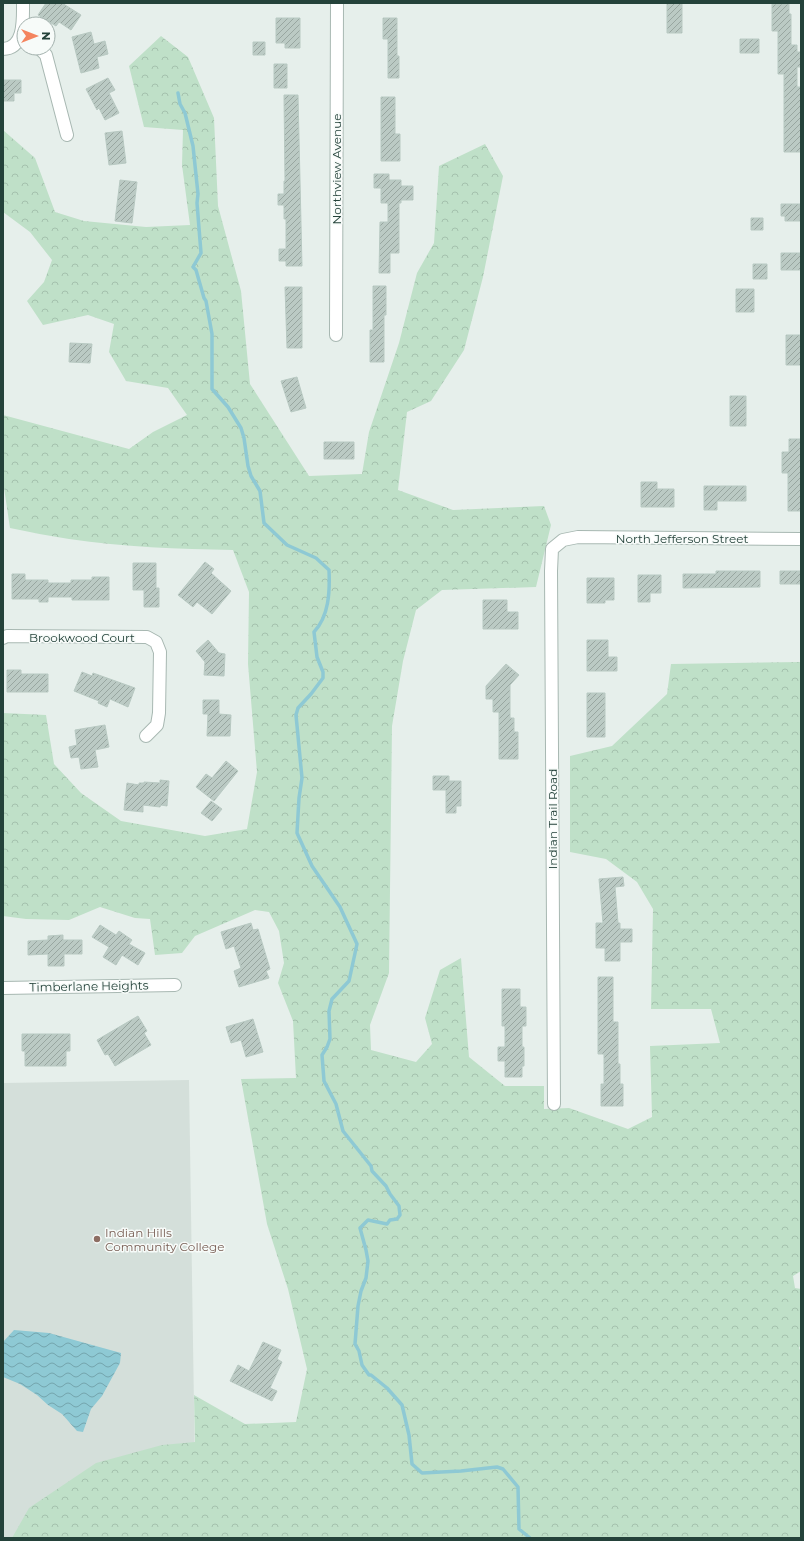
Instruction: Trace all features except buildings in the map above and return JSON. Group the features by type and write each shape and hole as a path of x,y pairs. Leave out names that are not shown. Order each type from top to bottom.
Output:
{"street":[{"path":"24,3 24,16"},
{"name":"Northview Avenue","path":"336,335 337,3"},
{"path":"3,49 16,45"},
{"path":"46,56 67,135"},
{"name":"North Jefferson Street","path":"562,540 578,537 801,539"},
{"name":"Indian Trail Road","path":"554,1104 551,571 552,549 562,540"},
{"name":"Brookwood Court","path":"3,638 7,636 148,637 156,642 160,652 159,713 157,725 146,736"},
{"name":"Timberlane Heights","path":"3,988 176,985"}],"shaded area":[{"name":"Indian Hills Community College","path":"189,1080 196,1538 3,1538 3,1083"}],"green space":[{"path":"161,36 188,57 214,118 218,206 241,291 250,384 309,476 362,474 369,432 399,343 417,273 434,243 439,166 485,144 503,176 483,277 464,350 431,401 407,412 398,490 453,510 544,506 551,525 536,587 442,590 416,610 403,661 392,726 389,973 370,1025 371,1050 416,1062 432,1044 425,1018 440,970 461,958 469,1057 505,1086 544,1086 544,1109 569,1108 628,1129 652,1117 650,1046 720,1043 711,1009 651,1009 653,909 637,882 606,859 570,852 570,756 612,746 667,694 671,664 801,662 801,1271 793,1276 795,1288 801,1289 801,1344 799,1348 801,1352 801,1538 12,1538 29,1508 96,1463 162,1445 195,1442 194,1395 245,1424 296,1422 307,1369 288,1289 267,1224 241,1079 296,1078 293,1021 278,983 284,963 279,931 269,912 255,910 195,936 182,953 155,955 150,919 135,918 100,907 69,920 26,919 3,916 3,713 46,715 54,764 81,793 121,821 205,836 247,829 257,772 248,664 249,592 233,550 110,544 62,538 10,528 3,481 3,415 129,449 153,432 187,415 168,388 126,381 109,352 114,324 88,315 43,325 27,301 44,282 52,260 30,232 3,212 3,130 35,158 55,212 84,221 146,227 190,225 182,165 183,130 144,127 129,66"}],"water":[{"path":"14,1330 49,1333 121,1353 120,1363 102,1396 91,1409 83,1432 77,1431 62,1414 48,1405 37,1395 20,1384 3,1377 3,1342"}],"waterway":[{"path":"178,93 180,104 185,113 193,146 198,194 197,203 201,253 193,267 196,270 206,301 212,334 212,389 228,407 241,428 251,476 260,491 264,523 287,545 316,558 329,570 328,603 323,619 314,632 317,657 323,672 323,678 298,708 296,715 302,778 297,833 312,866 340,907 357,944 349,981 332,999 329,1011 330,1039 322,1055 324,1081 336,1104 343,1131 371,1166 372,1171 386,1186 399,1206 400,1215 397,1219 390,1220 387,1224 368,1220 360,1228 368,1261 366,1278 361,1291 358,1306 355,1344 359,1351 362,1365 369,1375 387,1388 402,1405 409,1435 412,1464 422,1473 497,1467 503,1469 518,1487 519,1529 530,1538"}],"place":[{"name":"Indian Hills Community College","path":"97,1239"}]}
